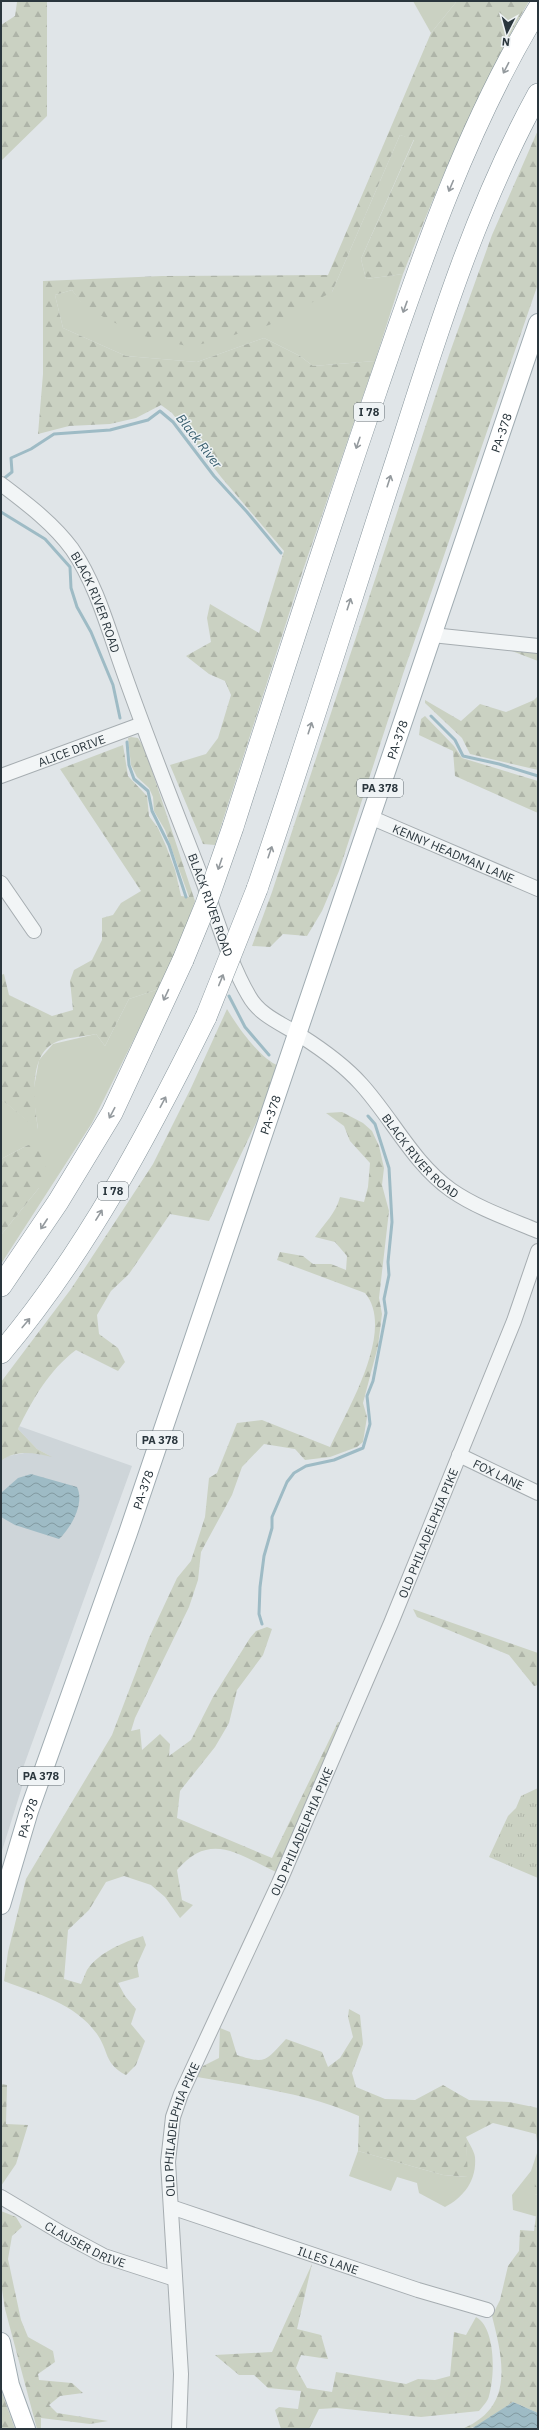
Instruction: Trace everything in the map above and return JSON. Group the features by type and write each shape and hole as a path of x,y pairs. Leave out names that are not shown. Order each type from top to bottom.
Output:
{"highway":[{"name":"I 78","path":"1,1286 58,1202 112,1113 183,960 206,904 233,827 300,613 430,237 504,72 538,9"},
{"name":"I 78","path":"1,1353 33,1315 134,1157 206,1017 257,889 409,420 460,272 506,160 538,94"}],"main road":[{"name":"PA-378","path":"1,1905 29,1811 128,1533 538,323"},
{"path":"1,2342 10,2385 26,2429"}],"street":[{"name":"BLACK RIVER ROAD","path":"1,485 36,512 72,550 97,599 142,724 243,985 250,998 261,1011 297,1033 334,1059 354,1076 374,1098 416,1155 446,1186 477,1204 538,1231"},
{"path":"432,635 538,646"},
{"name":"ALICE DRIVE","path":"1,776 142,724"},
{"name":"KENNY HEADMAN LANE","path":"370,817 538,889"},
{"path":"1,883 34,931"},
{"name":"OLD PHILADELPHIA PIKE","path":"179,2429 181,2379 168,2162 169,2142 173,2117 181,2094 282,1876 391,1623 514,1321 538,1251"},
{"name":"FOX LANE","path":"459,1455 538,1493"},
{"name":"CLAUSER DRIVE","path":"1,2196 63,2234 104,2256 175,2279"},
{"name":"ILLES LANE","path":"171,2207 418,2290 487,2310"}],"shaded area":[{"path":"19,1426 132,1466 23,1768 22,1787 1,1854 1,1461 8,1456 30,1452 50,1456 37,1449 18,1429"}],"green space":[{"path":"10,1 47,1 47,116 1,161 1,25 15,16 17,2"},
{"path":"413,1 457,1 431,33"},
{"path":"457,1 529,1 510,34 476,102 431,204 403,274 366,279 361,259 414,140 400,135 332,292 269,325 191,347 139,335 84,307 72,290 55,295 63,328 126,356 197,362 264,338 300,356 313,366 375,361 303,570 215,845 203,844 170,765 206,754 218,738 231,695 225,681 209,674 186,656 211,642 207,618 210,604 259,633 284,551 221,477 172,413 161,405 136,418 110,424 69,426 38,434 43,374 43,281 162,276 328,275 431,33"},
{"path":"538,130 538,284 403,674 339,871 322,911 307,936 283,934 270,947 252,946 272,892 449,355 492,235"},
{"path":"400,135 414,139 361,259 366,279 403,274 375,361 313,366 300,356 264,338 197,362 126,356 63,328 55,295 72,290 85,307 332,292"},
{"path":"507,649 538,653 538,661"},
{"path":"538,696 538,770 470,754 462,738 425,703 425,700 461,721 480,704 506,712 534,700"},
{"path":"425,716 454,746 462,758 538,781 538,813 455,776 453,751 419,735 421,719"},
{"path":"128,738 138,738 145,749 195,901 182,937 159,989 129,999 105,1046 96,1034 58,1041 45,1050 36,1070 35,1108 38,1130 1,1099 1,975 4,974 9,995 52,1016 73,1010 70,981 74,970 92,960 102,940 102,918 113,915 121,903 141,891 60,769 123,745 128,776 147,796 149,816 158,828 166,846 175,870 181,896 189,897 165,830 154,811 153,797 149,788 137,777 131,765"},
{"path":"159,989 92,1123 1,1264 1,1235 39,1188 28,1145 1,1159 1,1099 38,1129 33,1093 39,1060 53,1044 96,1034 105,1046 129,999"},
{"path":"227,1009 243,1033 264,1057 279,1066 256,1123 209,1221 170,1214 129,1274 111,1291 97,1315 99,1334 118,1348 125,1362 118,1371 76,1350 66,1358 42,1386 18,1429 37,1449 52,1457 32,1453 19,1453 7,1457 1,1461 1,1382 71,1289 153,1164 191,1088"},
{"path":"342,1112 363,1123 372,1131 379,1146 384,1168 382,1185 389,1211 379,1298 382,1314 378,1346 363,1403 367,1417 363,1442 357,1447 330,1457 305,1460 295,1449 264,1444 242,1467 232,1495 201,1552 198,1580 189,1607 135,1718 131,1731 140,1729 142,1750 160,1734 170,1744 169,1756 191,1740 213,1697 250,1638 256,1631 267,1627 272,1629 263,1655 237,1690 229,1723 215,1747 180,1791 177,1818 272,1858 338,1722 342,1722 276,1872 237,1853 213,1849 201,1851 189,1858 177,1870 182,1900 193,1905 180,1918 165,1897 151,1885 124,1876 106,1882 89,1910 68,1930 64,1979 81,1984 87,1970 98,1958 112,1948 143,1936 146,1945 137,1965 139,1977 118,1983 125,1996 136,2009 131,2024 145,2041 136,2065 126,2075 119,2071 110,2062 97,2034 78,2014 42,1995 4,1981 8,1952 26,1879 112,1735 149,1638 177,1578 191,1561 205,1517 209,1478 217,1473 237,1423 262,1420 330,1447 366,1370 372,1348 375,1327 373,1309 365,1293 277,1260 280,1252 303,1256 313,1264 331,1264 346,1270 347,1256 335,1242 315,1237 333,1213 340,1197 364,1202 368,1187 370,1163 350,1141 344,1126 326,1113"},
{"path":"28,1145 51,1148 39,1188 1,1235 1,1159"},
{"path":"413,1609 538,1653 538,1685 534,1686 509,1655 417,1617"},
{"path":"538,1788 538,1878 489,1857 508,1816 516,1808 521,1796"},
{"path":"349,2009 360,2015 363,2044 352,2073 356,2087 385,2099 415,2100 443,2085 469,2100 509,2102 538,2108 538,2150 536,2134 493,2123 466,2137 468,2177 443,2175 358,2151 359,2116 339,2108 300,2096 197,2077 203,2066 219,2058 220,2028 230,2032 237,2055 254,2060 265,2059 270,2056 286,2039 322,2052 328,2067 340,2058 353,2037 348,2017"},
{"path":"1,2084 7,2085 6,2124 28,2125 16,2164 1,2186"},
{"path":"466,2137 475,2157 474,2173 468,2187 463,2193 445,2207 419,2193 417,2183 397,2177 391,2191 349,2176 358,2151 443,2175 467,2177"},
{"path":"538,2150 535,2194 538,2195 538,2217 513,2210 512,2195 531,2171"},
{"path":"538,2150 538,2195 534,2194"},
{"path":"1,2211 16,2217 22,2227 12,2236 8,2259 21,2320 28,2337 53,2351 55,2362 38,2374 39,2380 72,2383 83,2393 60,2396 49,2405 57,2413 108,2421 90,2424 41,2418 41,2429 37,2429 5,2309 1,2283"},
{"path":"536,2216 538,2217 538,2413 513,2402 483,2423 462,2429 479,2420 491,2408 498,2395 501,2381 501,2365 492,2316 500,2300 508,2266 519,2251 520,2230 534,2231"},
{"path":"312,2264 297,2329 321,2335 328,2359 301,2355 296,2368 307,2388 332,2392 336,2372 406,2384 418,2379 435,2380 450,2376 454,2332 466,2335 476,2317 483,2323 487,2331 493,2365 489,2396 479,2411 421,2417 337,2408 319,2409 309,2429 281,2429 275,2410 279,2407 298,2409 301,2391 268,2388 254,2375 239,2375 215,2355 272,2352"},
{"path":"1,2390 15,2429 1,2429"}],"water":[{"path":"31,1474 77,1487 79,1500 76,1515 59,1539 15,1525 1,1517 1,1493 18,1478"},
{"path":"513,2402 538,2413 538,2429 471,2429"}],"waterway":[{"name":"Black River","path":"2,480 12,472 11,458 31,449 54,434 110,430 148,420 160,411 173,422 214,476 247,512 281,553"},
{"path":"1,512 45,539 70,567 71,588 77,607 91,632 113,685 120,718"},
{"name":"Black River","path":"431,716 455,740 463,756 499,764 538,776"},
{"path":"127,742 129,765 134,779 148,791 152,811 169,845 186,897"},
{"path":"229,996 245,1027 269,1055"},
{"path":"262,1624 259,1614 260,1587 264,1556 272,1528 272,1517 287,1482 294,1473 306,1466 334,1460 363,1448 370,1424 367,1396 373,1381 386,1313 384,1299 389,1275 388,1262 392,1222 389,1168 375,1124 368,1116"}]}
